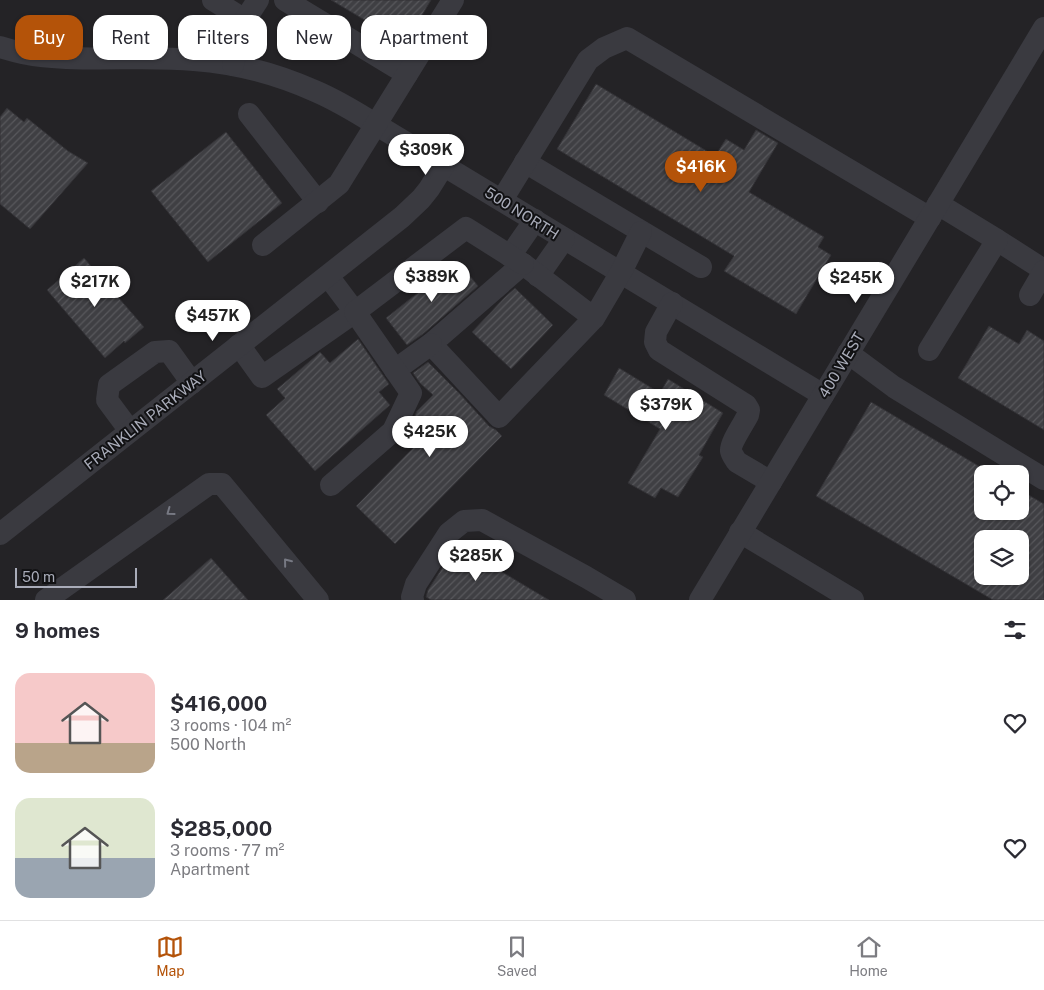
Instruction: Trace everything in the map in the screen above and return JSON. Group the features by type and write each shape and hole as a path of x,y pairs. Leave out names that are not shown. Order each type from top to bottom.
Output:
{"street":[{"path":"212,0 238,15"},
{"path":"249,15 258,0"},
{"path":"285,0 407,74"},
{"path":"263,245 339,184 453,0"},
{"name":"400 WEST","path":"700,600 1044,28"},
{"path":"502,200 588,60 604,48 627,38 934,211 997,240 1044,270 1030,295"},
{"name":"500 NORTH","path":"0,47 49,57 193,60 234,65 262,71 316,91 444,165 824,395"},
{"path":"234,65 235,60"},
{"path":"249,114 318,202"},
{"path":"525,162 701,267"},
{"name":"FRANKLIN PARKWAY","path":"0,534 402,217 429,189 444,165"},
{"path":"524,265 534,220"},
{"path":"239,346 262,377 354,312 466,228 524,265 594,318"},
{"path":"431,344 499,417 594,318 621,272 641,232"},
{"path":"395,370 431,344 524,265 564,238"},
{"path":"929,350 997,240"},
{"path":"328,276 411,393 393,430 331,485"},
{"path":"672,303 656,332 655,342 659,350 746,405 749,410 748,415 732,444 731,450 737,462 771,482"},
{"path":"130,431 107,400 109,385 155,352 169,351 192,383"},
{"path":"848,353 894,387 1044,480"},
{"path":"58,597 209,484 222,484 318,600"},
{"path":"413,600 412,597 416,584 449,533 464,521 482,520 625,600"},
{"path":"740,532 853,600"}],"shaded area":[{"path":"0,0 1044,0 1044,600 0,600"}],"building":[{"path":"331,0 431,0 422,15 361,15 361,18"},
{"path":"596,84 715,156 726,139 744,150 756,130 778,143 749,192 824,237 818,247 831,255 796,314 724,271 734,256 557,149"},
{"path":"7,108 24,122 27,118 68,151 88,163 30,229 0,204 0,117"},
{"path":"226,132 282,203 208,262 151,191"},
{"path":"84,258 144,327 105,358 47,290"},
{"path":"458,261 478,286 423,334 407,345 386,318"},
{"path":"515,288 553,325 511,369 472,332"},
{"path":"989,326 1019,344 1027,330 1044,341 1044,430 958,378"},
{"path":"358,339 389,384 379,392 390,405 315,471 266,415 285,398 277,389 320,352 330,363"},
{"path":"428,362 489,426 502,436 395,544 356,506 426,433 413,420 417,411 433,395 420,383 413,373"},
{"path":"619,368 660,393 668,379 723,413 699,455 703,457 678,497 661,488 655,498 628,483 660,429 604,395"},
{"path":"871,402 977,465 974,465 974,520 1029,520 1029,495 1044,504 1044,600 993,600 816,496"},
{"path":"457,545 549,600 431,600 426,597 428,590"},
{"path":"211,558 248,600 163,600"}]}
